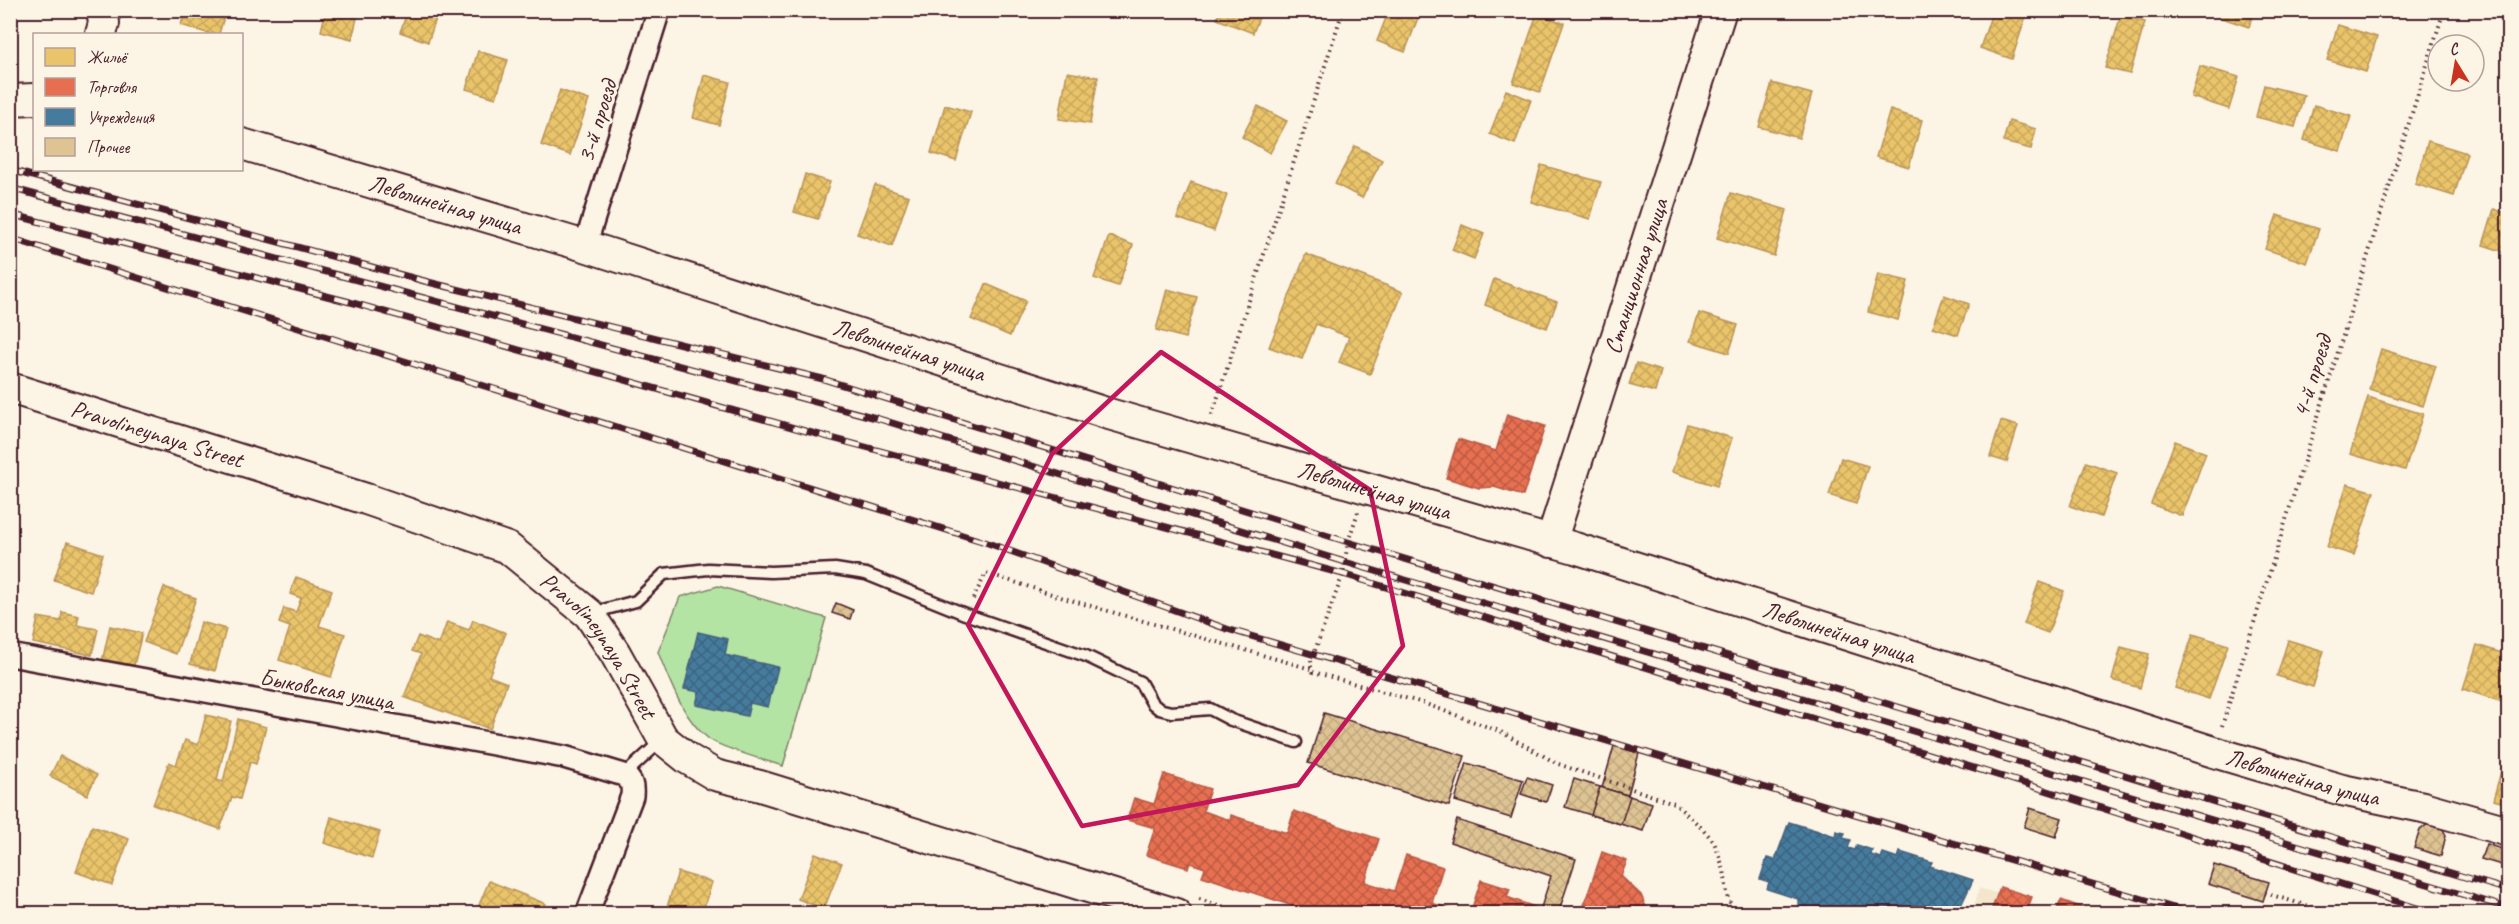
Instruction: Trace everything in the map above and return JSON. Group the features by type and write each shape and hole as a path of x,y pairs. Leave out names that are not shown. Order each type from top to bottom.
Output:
{"main road":[{"name":"Станционная улица","path":"1551,542 1721,10"},
{"path":"10,100 33,99"},
{"name":"Леволинейная улица","path":"243,144 585,246 1109,414 1551,542 2214,752 2342,790 2422,807 2508,831"},
{"name":"Pravolineynaya Street","path":"10,388 366,499 508,548 589,614 615,653 663,739 688,759 715,775 759,786 1176,914"}],"street":[{"name":"3-й проезд","path":"585,246 658,10"},
{"name":"Быковская улица","path":"10,655 564,757 627,778"},
{"path":"586,914 632,796 633,787 627,778"}],"lane":[{"path":"589,614 636,601 664,574 708,569 771,572 835,569 866,574 965,614 1086,656 1140,682 1152,703 1159,709 1171,712 1210,709 1231,720 1296,742"},
{"path":"627,778 663,739"}],"path":[{"path":"1203,441 1343,10"},
{"name":"4-й проезд","path":"2214,752 2444,10"},
{"path":"1311,669 1310,663 1343,574 1348,542 1366,487"},
{"path":"965,614 986,573 1070,600 1311,669 1318,675 1423,703 1499,731 1558,764 1674,803 1714,842 1724,870 1728,900 1734,908 1752,914"},
{"path":"2265,893 2334,914"},
{"path":"1732,914 1734,908"}],"highlighted area":[{"path":"1161,352 1370,490 1403,646 1298,785 1082,826 968,625 1052,454"}],"shaded area":[{"path":"1979,888 2061,913 1972,914"}],"green space":[{"path":"718,586 826,618 783,766 723,746 700,731 678,699 658,652 680,597"}],"building: Жильё":[{"path":"185,10 226,10 219,33 207,33 181,25"},
{"path":"326,10 359,10 352,39 321,31"},
{"path":"408,10 439,10 428,42 400,32"},
{"path":"1220,10 1262,10 1253,33 1217,19"},
{"path":"1389,10 1421,10 1405,52 1377,41"},
{"path":"1993,10 2028,10 2012,59 1980,48"},
{"path":"2214,10 2254,10 2249,27 2213,15"},
{"path":"1537,14 1564,23 1540,92 1513,83"},
{"path":"2121,15 2145,22 2130,74 2105,68"},
{"path":"2338,25 2377,37 2366,72 2327,60"},
{"path":"478,51 508,60 496,98 466,89"},
{"path":"2200,66 2239,77 2229,109 2191,97"},
{"path":"1067,72 1098,77 1090,124 1059,119"},
{"path":"704,75 730,82 719,125 693,118"},
{"path":"1772,83 1812,94 1799,138 1759,127"},
{"path":"2264,85 2304,95 2295,127 2256,117"},
{"path":"560,90 589,100 570,155 541,145"},
{"path":"1506,90 1531,100 1515,144 1490,134"},
{"path":"945,105 971,112 956,161 931,153"},
{"path":"2314,105 2351,116 2340,151 2304,140"},
{"path":"1258,106 1287,121 1270,153 1242,137"},
{"path":"1890,110 1922,120 1909,167 1876,157"},
{"path":"2009,121 2036,129 2031,149 2003,142"},
{"path":"2428,141 2467,153 2454,196 2415,184"},
{"path":"1355,146 1382,160 1362,198 1335,184"},
{"path":"1541,165 1601,182 1590,219 1531,202"},
{"path":"805,174 830,182 818,219 794,212"},
{"path":"1191,182 1227,195 1214,231 1177,218"},
{"path":"875,185 909,196 892,246 857,234"},
{"path":"1731,193 1787,210 1774,256 1717,238"},
{"path":"2494,209 2508,214 2508,253 2483,245"},
{"path":"2277,215 2319,229 2307,263 2265,249"},
{"path":"1462,225 1484,234 1474,259 1452,250"},
{"path":"1109,236 1133,245 1118,286 1094,278"},
{"path":"1306,254 1403,292 1370,374 1339,362 1349,337 1316,324 1302,359 1269,347"},
{"path":"1878,274 1908,281 1898,320 1868,312"},
{"path":"1494,279 1557,302 1547,328 1485,305"},
{"path":"986,284 1026,301 1010,336 971,319"},
{"path":"1167,289 1197,297 1185,338 1156,330"},
{"path":"1944,295 1969,304 1958,335 1933,327"},
{"path":"1699,313 1738,325 1729,353 1690,341"},
{"path":"2381,349 2436,366 2423,406 2369,389"},
{"path":"1636,363 1661,371 1655,392 1629,385"},
{"path":"2368,397 2423,414 2405,470 2350,454"},
{"path":"2001,421 2018,426 2007,462 1990,457"},
{"path":"1687,424 1732,438 1717,486 1672,472"},
{"path":"2175,441 2206,453 2182,516 2151,504"},
{"path":"1841,458 1868,466 1856,504 1829,495"},
{"path":"2086,462 2117,473 2101,517 2070,506"},
{"path":"2347,484 2374,492 2354,555 2327,547"},
{"path":"67,542 103,554 91,592 54,580"},
{"path":"296,577 332,590 319,626 345,634 331,677 279,660 290,627 279,623 284,608 296,612 301,598 290,594"},
{"path":"2039,582 2064,591 2048,633 2024,624"},
{"path":"164,587 196,598 176,654 144,642"},
{"path":"62,612 79,616 77,625 98,629 92,655 33,643 38,617 61,621"},
{"path":"473,620 506,633 489,676 507,683 490,729 404,697 421,654 412,651 418,636 439,644 447,622 469,630"},
{"path":"201,622 226,629 215,671 190,664"},
{"path":"110,626 142,633 133,669 102,662"},
{"path":"2193,634 2228,645 2209,699 2175,688"},
{"path":"2288,640 2324,651 2313,687 2277,676"},
{"path":"2477,645 2508,655 2508,704 2463,689"},
{"path":"2121,647 2149,654 2140,688 2112,680"},
{"path":"206,715 231,721 217,780 223,782 238,719 266,727 256,764 250,762 240,799 232,797 220,829 153,805 169,762 176,765 185,740 198,745"},
{"path":"60,756 97,775 87,795 50,776"},
{"path":"2505,757 2508,758 2508,804 2493,800"},
{"path":"331,817 380,832 372,858 324,843"},
{"path":"92,826 129,839 112,885 76,872"},
{"path":"815,853 842,863 824,909 798,899"},
{"path":"678,872 712,882 702,914 665,913"},
{"path":"489,881 546,904 542,914 476,912"}],"building: Торговля":[{"path":"1507,414 1545,426 1523,496 1494,487 1479,488 1446,478 1458,439 1496,451"},
{"path":"1164,774 1210,789 1203,811 1230,820 1231,815 1287,833 1294,811 1379,839 1365,882 1394,891 1406,855 1443,867 1432,903 1453,910 1452,914 1357,914 1345,909 1343,914 1317,914 1202,876 1205,868 1190,863 1188,868 1146,855 1155,828 1127,820 1134,798 1154,804"},
{"path":"1602,852 1627,861 1621,876 1641,895 1649,914 1581,914"},
{"path":"1481,880 1510,889 1507,897 1540,909 1539,914 1470,914"},
{"path":"2000,887 2032,897 2026,914 1990,914"},
{"path":"2061,900 2100,914 2055,914"}],"building: Учреждения":[{"path":"698,632 728,639 725,655 778,667 768,707 750,703 747,716 696,705 699,692 684,689"},
{"path":"1789,822 1835,836 1836,831 1845,833 1843,838 1851,840 1848,848 1855,850 1857,845 1872,850 1871,855 1881,858 1883,853 1898,858 1900,852 1932,862 1930,866 1973,880 1957,914 1838,914 1828,911 1825,914 1814,914 1798,909 1798,899 1767,889 1769,882 1760,879 1767,858 1775,860"}],"building: Прочее":[{"path":"836,603 853,610 850,619 832,613"},
{"path":"1324,713 1465,756 1449,806 1308,763"},
{"path":"1614,746 1639,753 1628,795 1602,788"},
{"path":"1467,763 1523,780 1511,818 1455,801"},
{"path":"1527,777 1552,785 1546,802 1521,794"},
{"path":"1574,779 1652,803 1643,831 1565,807"},
{"path":"1600,787 1630,796 1621,824 1591,815"},
{"path":"2030,808 2062,818 2056,837 2024,827"},
{"path":"1457,820 1576,859 1558,914 1539,914 1551,876 1450,842"},
{"path":"2429,823 2441,826 2446,835 2441,856 2414,848 2420,830"},
{"path":"2486,844 2508,851 2508,867 2481,859"},
{"path":"2214,865 2269,882 2263,901 2208,884"}],"railway":[{"path":"10,170 428,282 823,379 1348,542 2508,890"},
{"path":"10,188 876,418 1345,562 2508,908"},
{"path":"10,214 350,302 809,432 1343,574 2026,784 2436,914"},
{"path":"10,238 985,542 1227,629 2194,914"}]}
